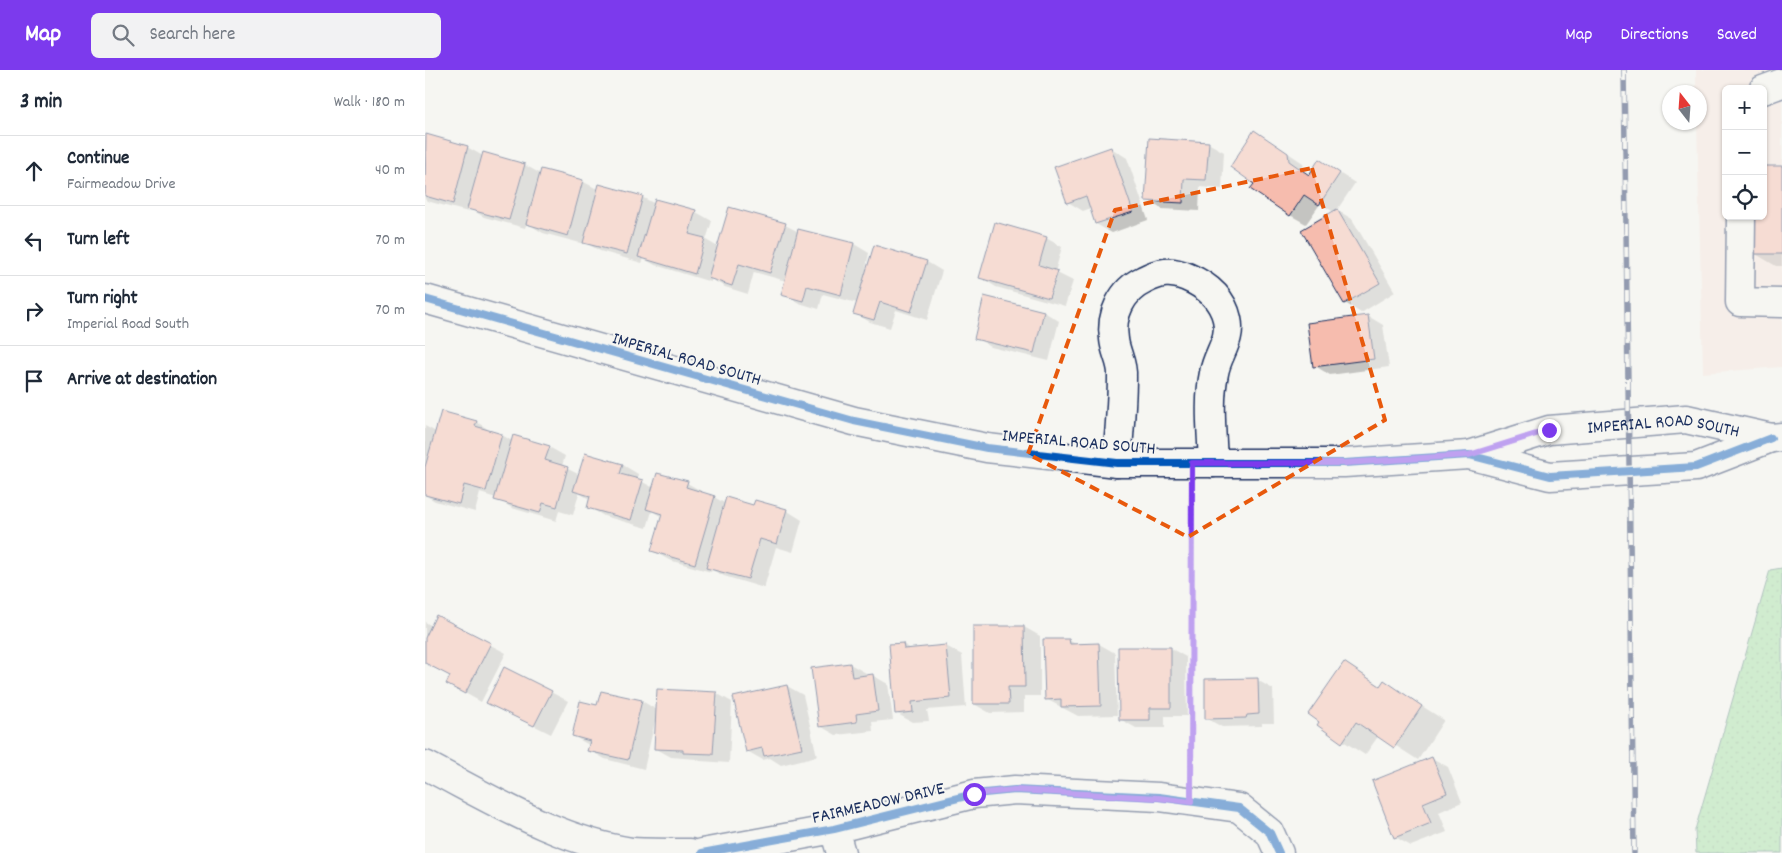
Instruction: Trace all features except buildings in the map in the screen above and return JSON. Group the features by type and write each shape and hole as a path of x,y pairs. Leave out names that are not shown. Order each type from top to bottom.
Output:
{"street":[{"path":"1767,89 1782,83"},
{"path":"1741,220 1740,302 1782,303"},
{"path":"1117,463 1123,373 1114,340 1114,317 1122,297 1137,283 1159,272 1181,274 1203,284 1219,299 1227,318 1229,331 1225,347 1214,371 1202,463"},
{"name":"IMPERIAL ROAD SOUTH","path":"425,300 854,421 987,448 1117,463 1345,463 1469,455 1549,430 1686,419 1777,438"},
{"name":"IMPERIAL ROAD SOUTH","path":"1469,455 1550,476 1696,467 1777,438"},
{"path":"425,765 526,817 579,840 633,852 690,853"},
{"name":"FAIRMEADOW DRIVE","path":"702,853 837,841 974,794 1015,790 1159,798 1239,808 1270,833 1279,853"}],"path":[{"path":"1191,802 1202,463"}],"highlighted area":[{"path":"1312,168 1385,420 1188,537 1028,454 1115,210"}],"shaded area":[{"path":"1696,70 1782,70 1782,367 1703,373 1697,130 1707,130 1707,85 1696,85"}],"green space":[{"path":"1782,568 1782,853 1696,853 1695,830 1770,570"}],"railway":[{"path":"1624,70 1634,853"}],"cycle path":[{"path":"425,299 854,421 987,448 1117,463 1344,463 1469,455 1550,476 1696,467 1771,438"},
{"path":"702,853 834,829 974,794 1015,790 1159,797 1239,808 1270,833 1279,853"}],"route":[{"path":"974,794 1015,790 1159,798 1191,802 1192,463 1345,463 1469,455 1549,430"}]}
